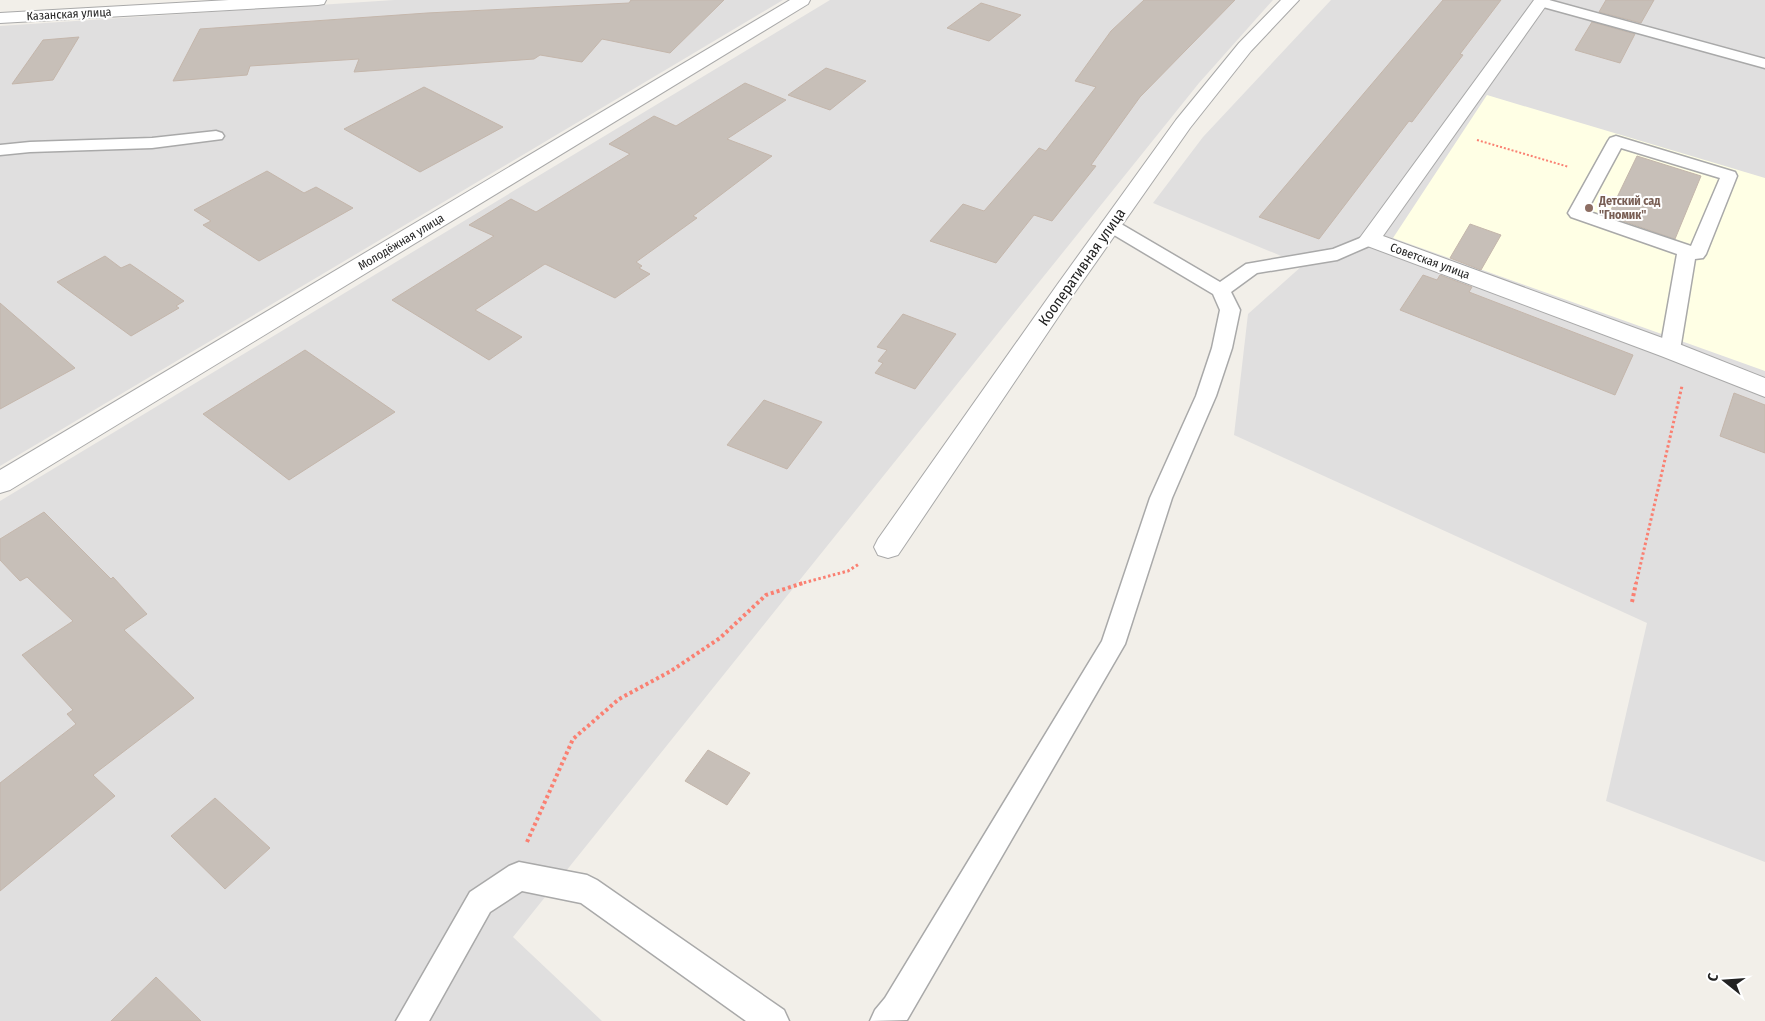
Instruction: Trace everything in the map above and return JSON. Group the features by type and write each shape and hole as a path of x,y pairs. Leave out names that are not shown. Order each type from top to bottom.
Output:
{"street":[{"name":"Казанская улица","path":"0,18 318,0"},
{"name":"Молодёжная улица","path":"0,483 802,0"},
{"name":"Кооперативная улица","path":"888,547 1110,225 1206,91 1266,23 1291,0"},
{"name":"Советская улица","path":"1541,1 1370,239 1765,388"}],"lane":[{"path":"1541,1 1765,64"},
{"path":"0,150 30,147 152,143 216,136"},
{"path":"1616,140 1729,176 1697,254 1687,251 1577,213 1616,140"},
{"path":"886,1021 896,1009 1114,644 1161,498 1206,396 1222,348 1230,310 1221,290 1110,225"},
{"path":"1221,290 1252,268 1337,254 1370,239"},
{"path":"1679,354 1687,251"},
{"path":"412,1021 480,902 519,876 587,890 773,1021"}],"path":[{"path":"1448,131 1597,175"},
{"path":"1632,602 1679,354"},
{"path":"506,886 560,772 573,739 619,699 671,672 720,638 766,595 815,578 848,571 888,547"}],"shaded area":[{"path":"394,0 783,0 0,466 0,26"},
{"path":"830,0 1273,0 1199,83 513,937 602,1021 0,1021 0,501"},
{"path":"1331,0 1765,0 1765,862 1606,801 1647,623 1234,435 1248,314 1303,265 1153,203 1203,137"},
{"name":"Детский сад \"Гномик\"","path":"1487,95 1765,178 1765,371 1393,238"}],"building":[{"path":"631,0 724,0 670,53 602,39 582,62 540,55 534,59 354,72 359,59 250,66 247,75 173,81 200,29 427,13 629,3"},
{"path":"1144,0 1235,0 1140,97 1091,165 1096,166 1052,221 1034,215 996,263 930,241 963,204 984,211 1039,148 1046,151 1096,87 1075,81 1111,31"},
{"path":"1443,0 1501,0 1460,54 1463,55 1412,122 1409,121 1319,239 1259,217"},
{"path":"1606,0 1654,0 1641,23 1599,12"},
{"path":"981,3 1021,15 989,41 947,28"},
{"path":"1592,22 1635,34 1620,63 1575,50"},
{"path":"79,37 53,80 12,84 43,40"},
{"path":"826,68 866,81 830,110 788,95"},
{"path":"745,83 786,100 727,139 772,156 693,216 697,218 636,262 642,266 639,268 650,274 615,298 545,264 475,310 522,337 489,360 392,300 494,236 469,225 511,199 536,212 630,154 609,144 654,116 676,126"},
{"path":"424,87 503,127 420,172 344,129"},
{"path":"1637,156 1701,176 1675,239 1608,216"},
{"path":"267,171 304,193 316,187 353,208 259,261 203,225 211,221 194,210"},
{"path":"1470,224 1501,235 1481,270 1450,258"},
{"path":"105,256 121,268 130,264 184,301 176,306 179,308 131,336 57,282"},
{"path":"1423,275 1437,280 1440,275 1472,287 1469,292 1633,355 1615,395 1400,310"},
{"path":"0,303 75,368 0,409"},
{"path":"903,314 956,334 915,389 875,373 883,363 878,361 887,350 877,347"},
{"path":"305,350 395,412 289,480 203,414"},
{"path":"1734,393 1765,405 1765,453 1720,436"},
{"path":"764,400 822,422 787,469 727,445"},
{"path":"44,512 111,579 113,577 147,614 124,630 194,698 93,775 115,796 0,891 0,783 76,724 67,714 73,710 22,655 73,621 27,577 20,581 0,560 0,539"},
{"path":"708,750 750,773 727,805 685,781"},
{"path":"215,798 270,848 225,889 171,836"},
{"path":"156,977 201,1021 111,1021"}],"place":[{"name":"Детский сад \"Гномик\"","path":"1589,208"}]}
